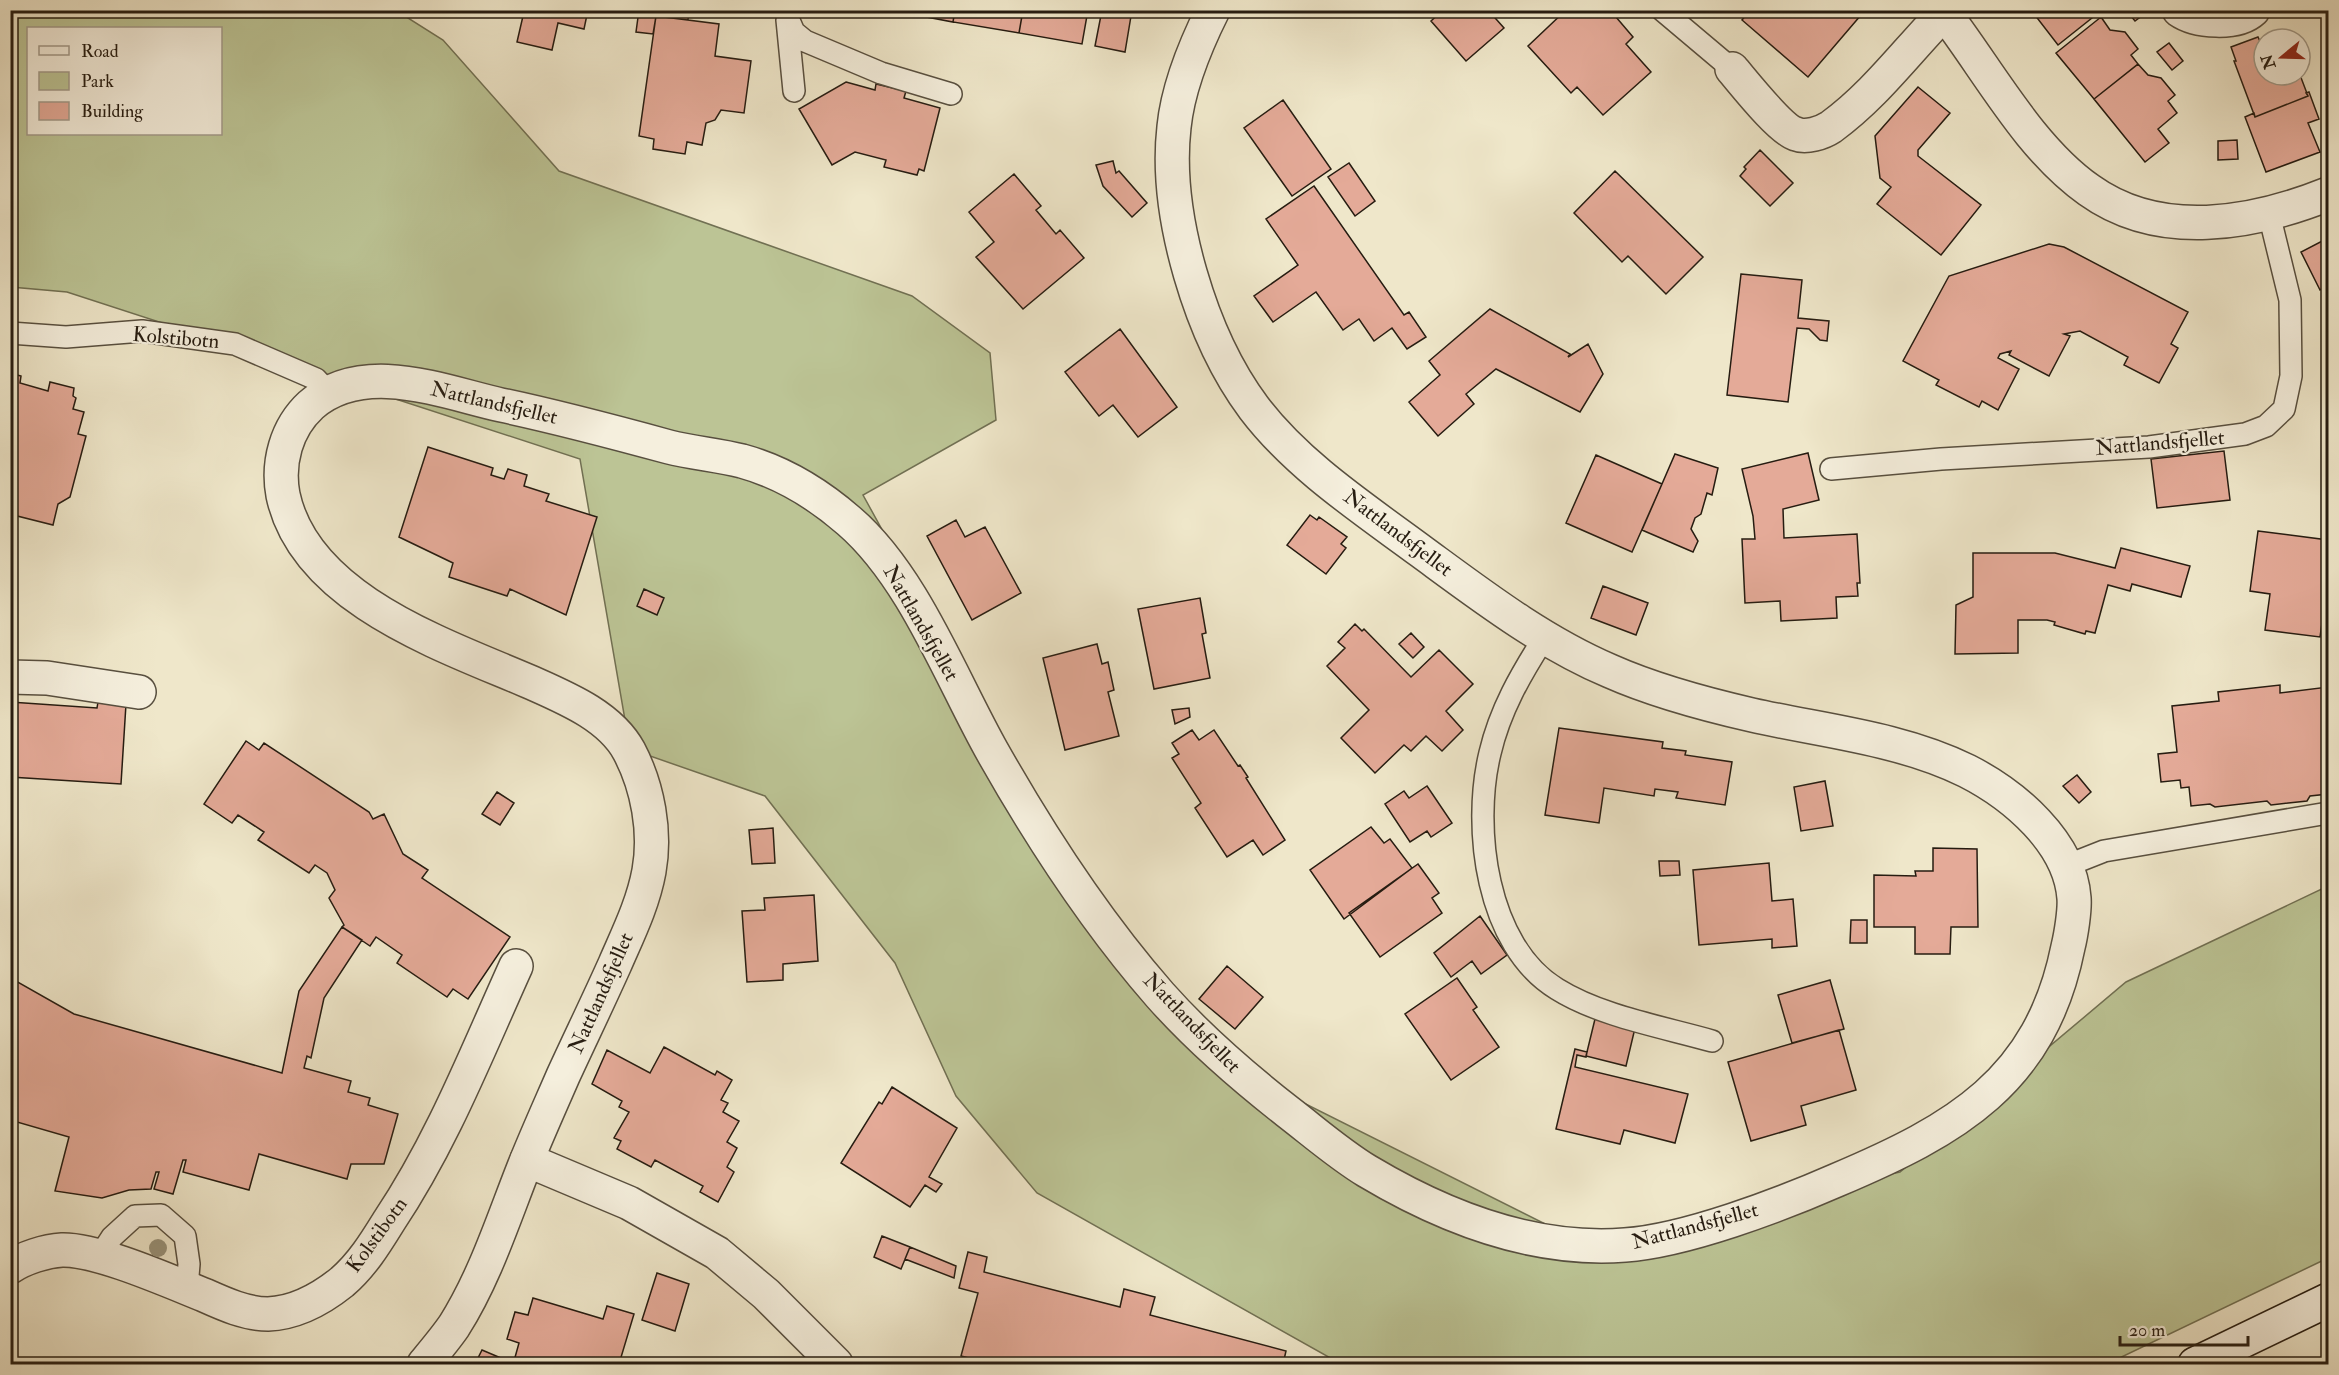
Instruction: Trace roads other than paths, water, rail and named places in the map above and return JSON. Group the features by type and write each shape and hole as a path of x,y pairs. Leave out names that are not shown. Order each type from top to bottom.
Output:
{"street":[{"name":"Nattlandsfjellet","path":"424,1365 455,1325 478,1280 527,1160 637,913 652,857 646,796 628,750 618,733 551,691 420,635 361,599 315,559 299,537 287,511 281,484 281,461 297,421 310,406 329,393 348,386 373,382 405,383 558,417 688,452 746,462 778,474 809,490 860,529 896,574 992,752 1030,815 1080,890 1161,996 1226,1063 1367,1171 1473,1222 1516,1236 1565,1245 1641,1244 1662,1239 1813,1190 1907,1148 1955,1121 1994,1090 2020,1063 2034,1043 2061,980 2074,910 2074,889 2066,866 2052,842 2031,816 1967,771 1923,754 1851,734 1748,714 1680,696 1611,672 1544,638 1457,577 1317,471 1283,441 1251,404 1220,351 1190,272 1180,225 1174,173 1174,125 1197,42 1213,10"},
{"path":"2179,10 2193,18 2237,19 2253,10"},
{"path":"1732,69 1781,123 1795,134 1811,135 1829,128 1873,89 1943,12 2036,137 2089,190 2152,218 2185,223 2220,223 2269,214 2328,194"},
{"path":"10,678 47,678 139,692"},
{"name":"Kolstibotn","path":"10,1268 39,1254 63,1250 99,1257 238,1309 268,1314 293,1310 317,1299 343,1281 369,1252 411,1189 440,1133 516,966"},
{"path":"527,1160 629,1203 717,1253 766,1294 832,1364"},
{"path":"2195,1365 2328,1300"}],"lane":[{"path":"1662,10 1732,69"},
{"path":"786,13 794,91"},
{"path":"786,13 794,32 805,41 881,73 951,94"},
{"name":"Nattlandsfjellet","path":"1831,469 2149,447 2245,434 2266,426 2284,409 2291,376 2290,300 2269,214"},
{"name":"Kolstibotn","path":"10,333 66,337 142,332 235,344 316,379 329,393"},
{"path":"1544,638 1506,702 1490,754 1484,814 1485,850 1490,887 1499,913 1519,954 1555,988 1590,1005 1712,1041"},
{"path":"2066,866 2104,851 2328,813"},
{"path":"99,1257 112,1237 135,1216 161,1215 185,1236 189,1264 187,1288"}]}
